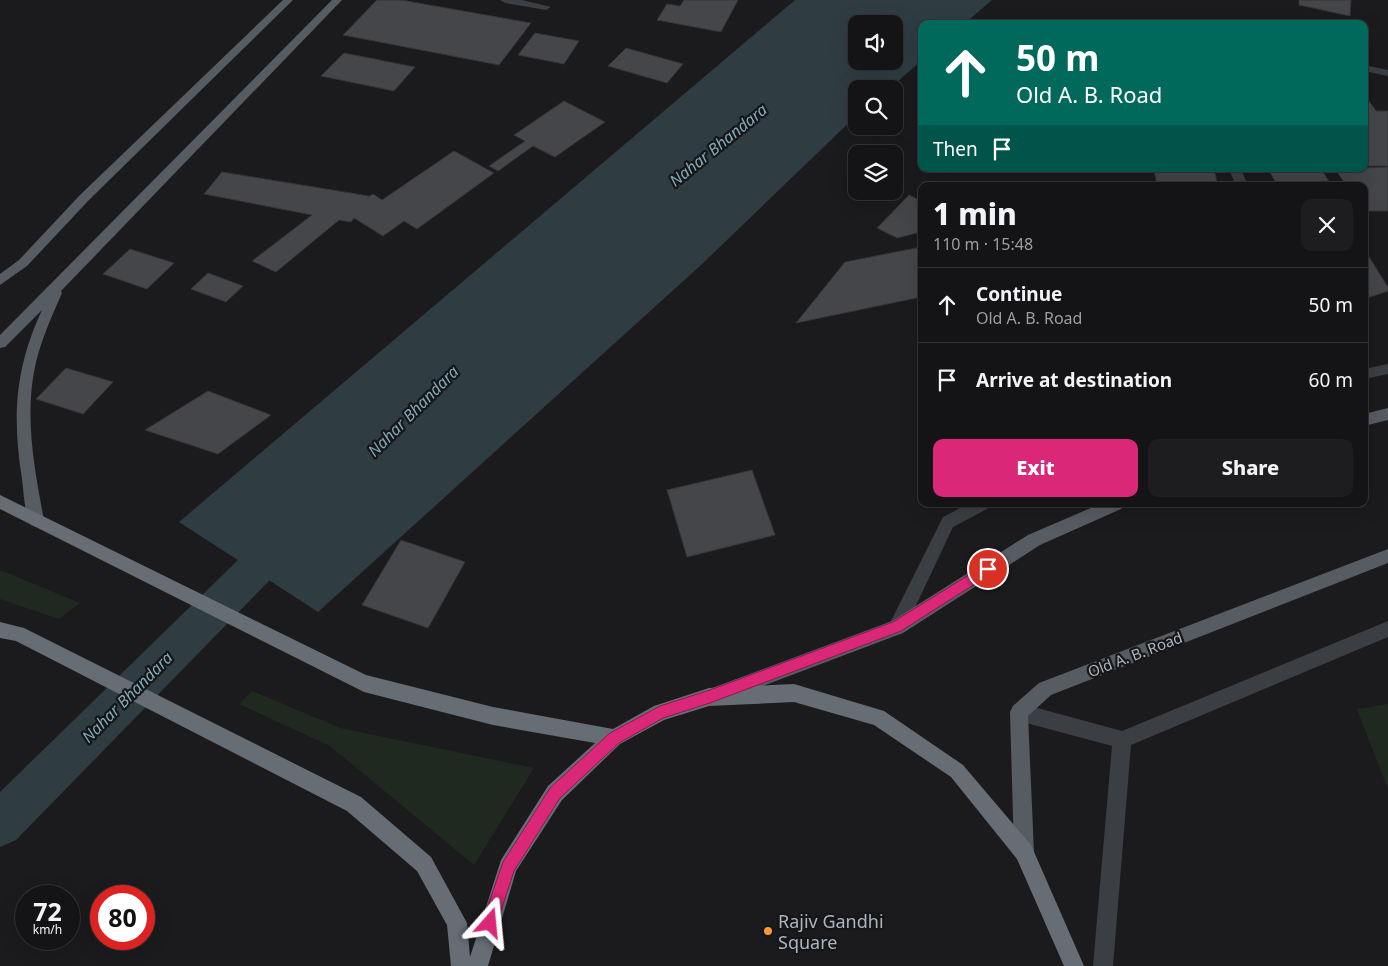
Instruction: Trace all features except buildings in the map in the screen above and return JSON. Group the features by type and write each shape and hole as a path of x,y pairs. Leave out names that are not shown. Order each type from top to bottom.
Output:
{"highway":[{"path":"0,502 364,682 494,716 614,738"},
{"path":"0,630 18,634 354,804 424,864 457,923 461,966"},
{"path":"478,966 508,867 555,793 614,738 660,712 710,697 794,693 878,717 957,771 1024,852 1074,966"}],"main road":[{"path":"0,280 22,262 84,198 288,0"},
{"path":"0,343 337,0"},
{"path":"36,520 26,458 23,421 25,383 40,329 60,284"},
{"path":"1368,419 1388,414"},
{"path":"710,697 897,627 1034,540 1109,507"},
{"name":"Old A. B. Road","path":"1019,712 1046,689 1388,556"},
{"path":"1019,712 1024,852"}],"street":[{"path":"505,0 546,7"},
{"path":"1368,69 1388,74"},
{"path":"1368,373 1388,369"},
{"path":"897,627 948,522 976,507"},
{"path":"1019,712 1122,740 1388,630"},
{"path":"1103,966 1122,740"}],"shaded area":[{"path":"0,570 80,603 59,619 0,599"},
{"path":"252,691 340,728 534,768 474,865 330,746 239,704"},
{"path":"1388,704 1388,789 1357,709"}],"water":[{"path":"795,0 992,0 969,20 918,20 918,64 899,80 848,80 848,124 701,265 318,612 179,522"}],"waterway":[{"name":"Nahar Bhandara","path":"0,824 289,535"}],"place":[{"name":"Rajiv Gandhi Square","path":"768,931"}],"route":[{"path":"490,923 508,867 555,793 614,738 660,712 710,697 897,627 988,569"}]}
